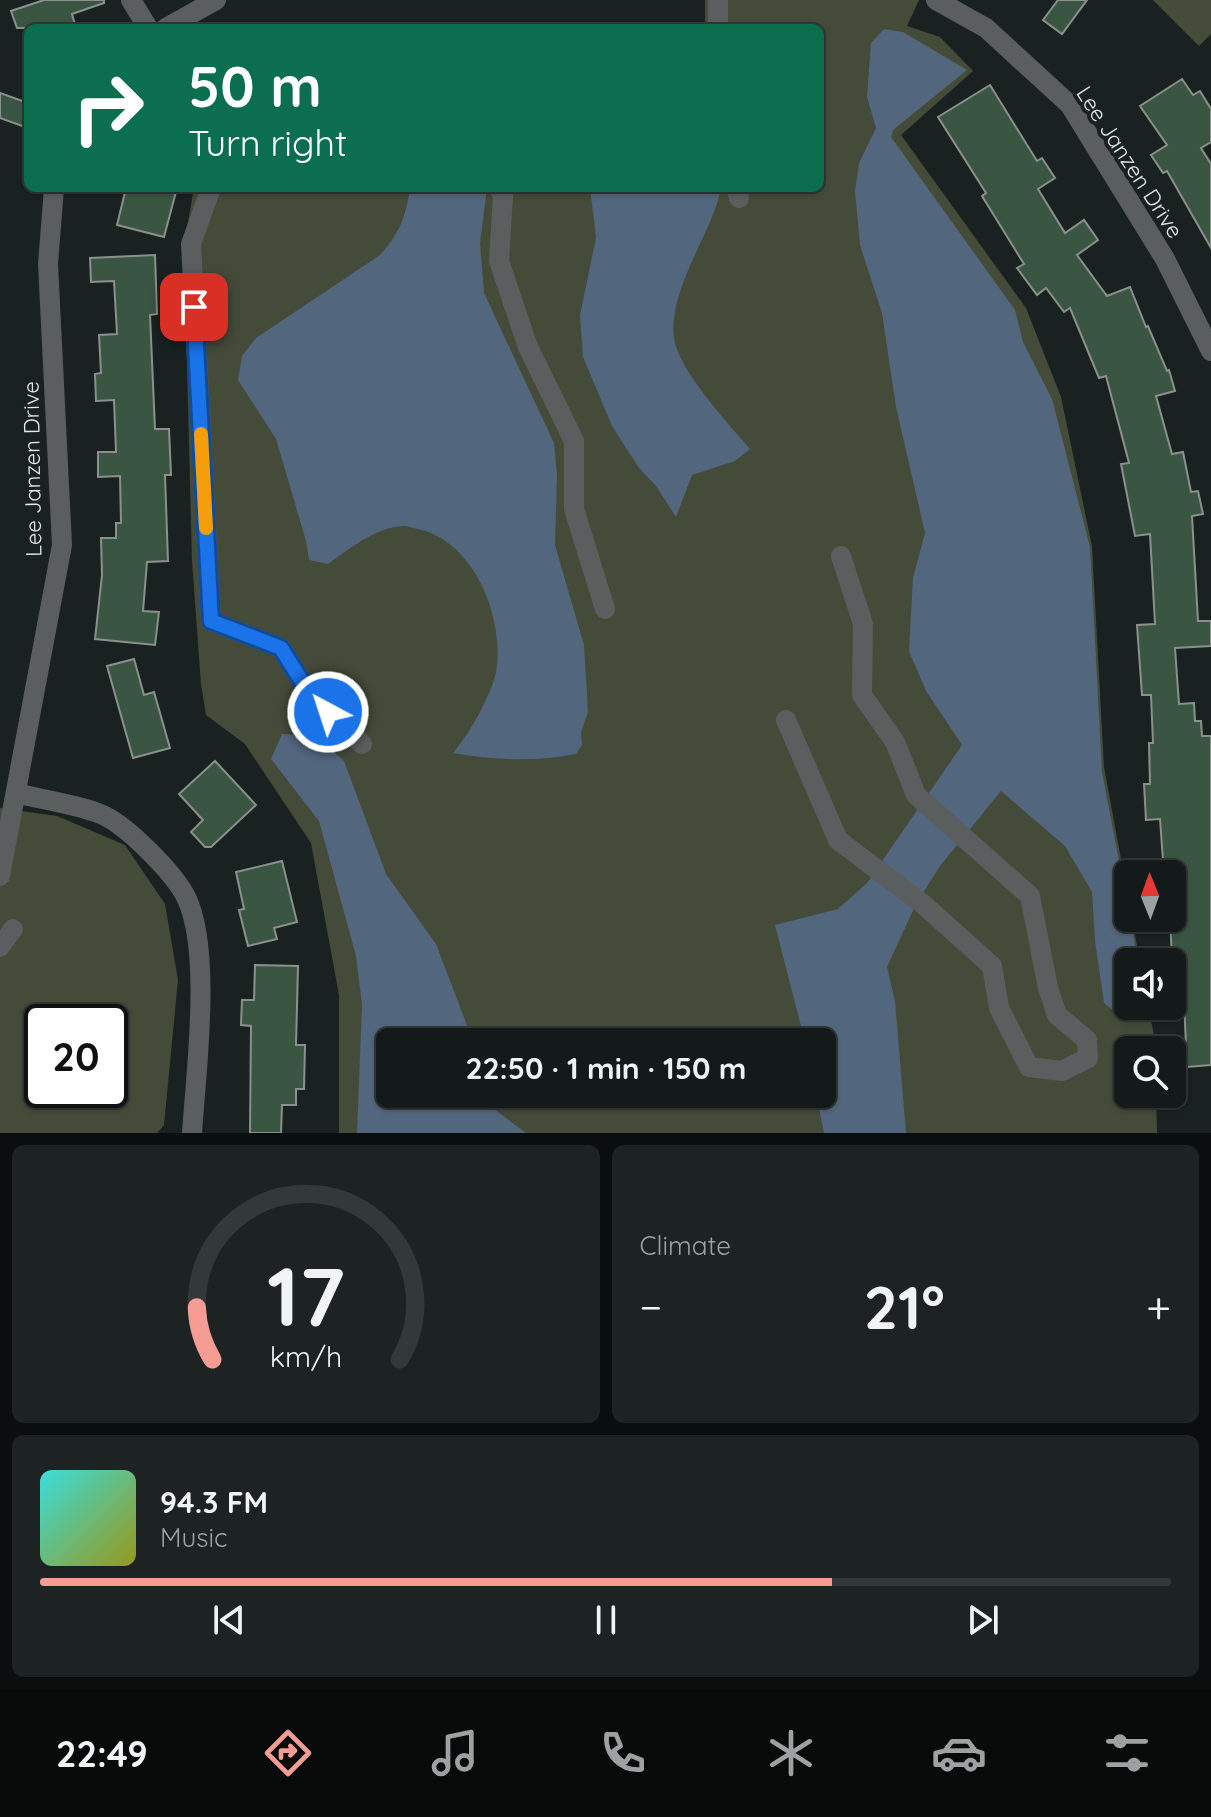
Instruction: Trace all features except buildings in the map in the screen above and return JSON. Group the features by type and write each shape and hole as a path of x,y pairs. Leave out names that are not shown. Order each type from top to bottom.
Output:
{"street":[{"path":"131,0 146,24"},
{"path":"173,24 216,0"},
{"path":"718,0 718,24"},
{"name":"Lee Janzen Drive","path":"936,0 986,28 1070,105 1165,259 1211,351"},
{"name":"Lee Janzen Drive","path":"0,876 62,545 48,264 54,192"},
{"path":"210,192 191,244 211,621 281,648 311,696 362,744"},
{"path":"501,192 499,261 528,347 574,441 574,509 605,609"},
{"path":"786,720 838,840 924,905 992,966 999,1008 1029,1067 1062,1071 1088,1058 1087,1040 1057,1015 1048,988 1030,896 916,795 895,742 862,695 863,624 841,556"},
{"path":"16,793 104,815 146,846 186,897 199,943 199,1017 192,1133"},
{"path":"0,947 13,929"}],"green space":[{"path":"705,0 919,0 907,26 940,37 973,71 901,135 1026,308 1061,397 1092,546 1104,767 1121,860 1114,860 1114,932 1135,932 1137,948 1114,948 1114,1020 1151,1020 1154,1036 1114,1036 1114,1108 1156,1108 1157,1133 339,1133 339,995 311,843 245,744 206,715 192,561 184,245 193,192 824,192 824,24 705,24"},
{"path":"1153,0 1211,0 1211,34 1199,46"},
{"path":"0,808 57,816 125,845 165,904 178,980 164,1125 157,1133 0,1133"}],"water":[{"path":"884,29 903,32 967,70 893,130 891,137 1015,310 1023,342 1052,399 1090,547 1102,772 1119,860 1114,860 1114,932 1133,932 1135,948 1114,948 1114,1011 1104,1003 1092,892 1065,846 1001,791 940,866 915,906 887,967 895,1001 906,1133 824,1133 819,1108 836,1108 836,1028 801,1028 775,925 838,909 867,883 962,745 926,691 909,651 913,578 925,533 896,407 882,313 860,245 855,191 859,163 876,128 867,97 871,43"},
{"path":"409,192 486,192 480,243 484,293 554,443 557,475 555,545 584,645 588,712 581,732 582,745 576,754 514,759 453,753 479,714 496,672 496,630 483,587 458,551 441,538 404,526 373,535 328,564 309,560 276,439 238,380 242,356 256,338 380,255 393,239"},
{"path":"590,192 720,192 679,297 674,339 695,381 750,449 735,461 692,475 676,517 612,426 583,357 580,315 596,238"},
{"path":"282,734 316,736 344,761 386,874 436,944 468,1028 376,1028 376,1108 492,1108 526,1133 357,1133 362,1005 356,956 319,821 271,759"}],"slow traffic":[{"path":"201,434 206,528"}],"route":[{"path":"194,307 211,621 281,648 311,696 328,712"}]}
